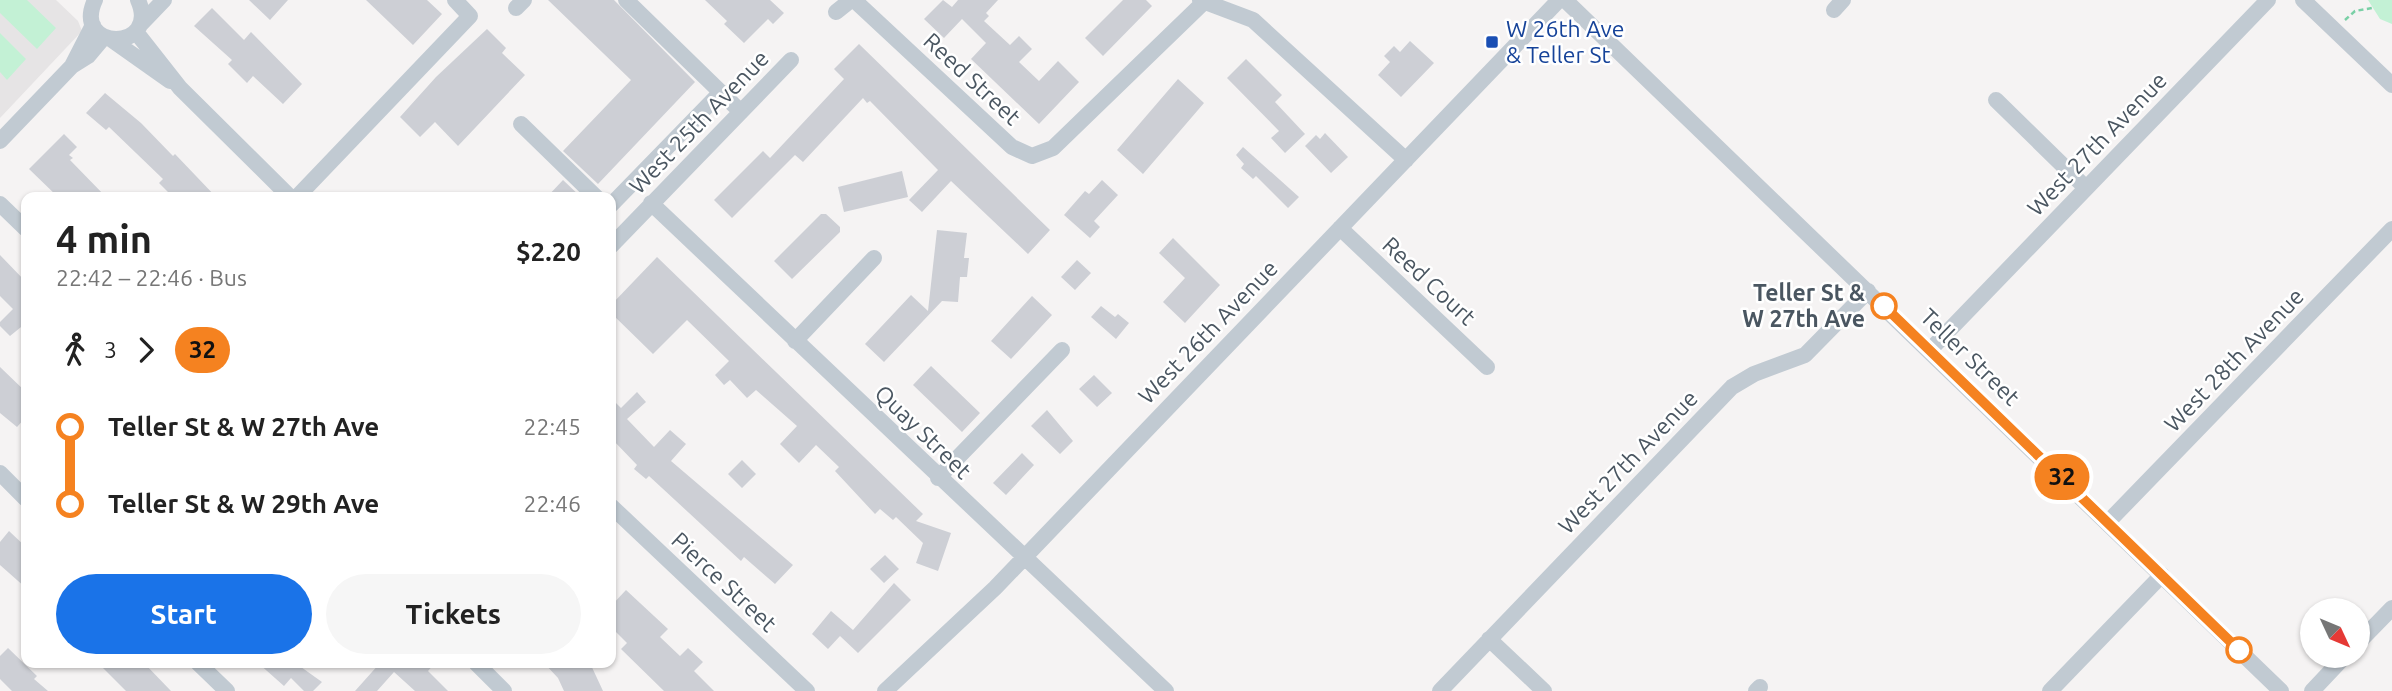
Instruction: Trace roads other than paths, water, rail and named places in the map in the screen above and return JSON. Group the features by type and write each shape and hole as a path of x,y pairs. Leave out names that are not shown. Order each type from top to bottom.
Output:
{"street":[{"path":"81,0 100,30 180,89 287,192"},
{"path":"0,141 72,66 88,56 100,30 95,0"},
{"path":"138,0 142,16 138,28"},
{"path":"100,30 129,37 164,0"},
{"path":"299,192 470,16 455,0"},
{"path":"626,0 741,112"},
{"path":"836,12 852,0"},
{"name":"Reed Street","path":"852,0 1012,147 1032,156 1052,148 1202,2"},
{"name":"West 26th Avenue","path":"885,691 1025,557 1562,0"},
{"name":"Teller Street","path":"1562,0 1930,350 2281,691"},
{"name":"West 27th Avenue","path":"1930,350 2268,0"},
{"path":"2303,0 2392,85"},
{"path":"1202,2 1253,20 1406,160"},
{"path":"138,28 180,89"},
{"name":"West 25th Avenue","path":"616,241 791,60"},
{"path":"616,200 720,93"},
{"path":"1996,100 2086,188"},
{"path":"521,124 591,192"},
{"name":"Quay Street","path":"651,203 1166,691"},
{"path":"0,204 21,224"},
{"path":"616,216 628,228"},
{"name":"Reed Court","path":"1340,228 1487,367"},
{"name":"West 28th Avenue","path":"2108,522 2392,229"},
{"path":"795,341 874,258"},
{"name":"West 27th Avenue","path":"1440,691 1732,387 1754,374 1805,355 1868,291"},
{"path":"939,478 1062,350"},
{"path":"0,473 21,494"},
{"name":"Pierce Street","path":"616,511 807,691"},
{"path":"2050,691 2162,575"},
{"path":"2370,631 2392,608"},
{"path":"1489,639 1544,691"},
{"path":"203,668 227,691"},
{"path":"480,668 504,691"},
{"path":"2312,691 2334,668"}],"place":[{"name":"W 26th Ave & Teller St","path":"1492,42"},
{"name":"Teller St & W 27th Ave","path":"1884,306"}]}
